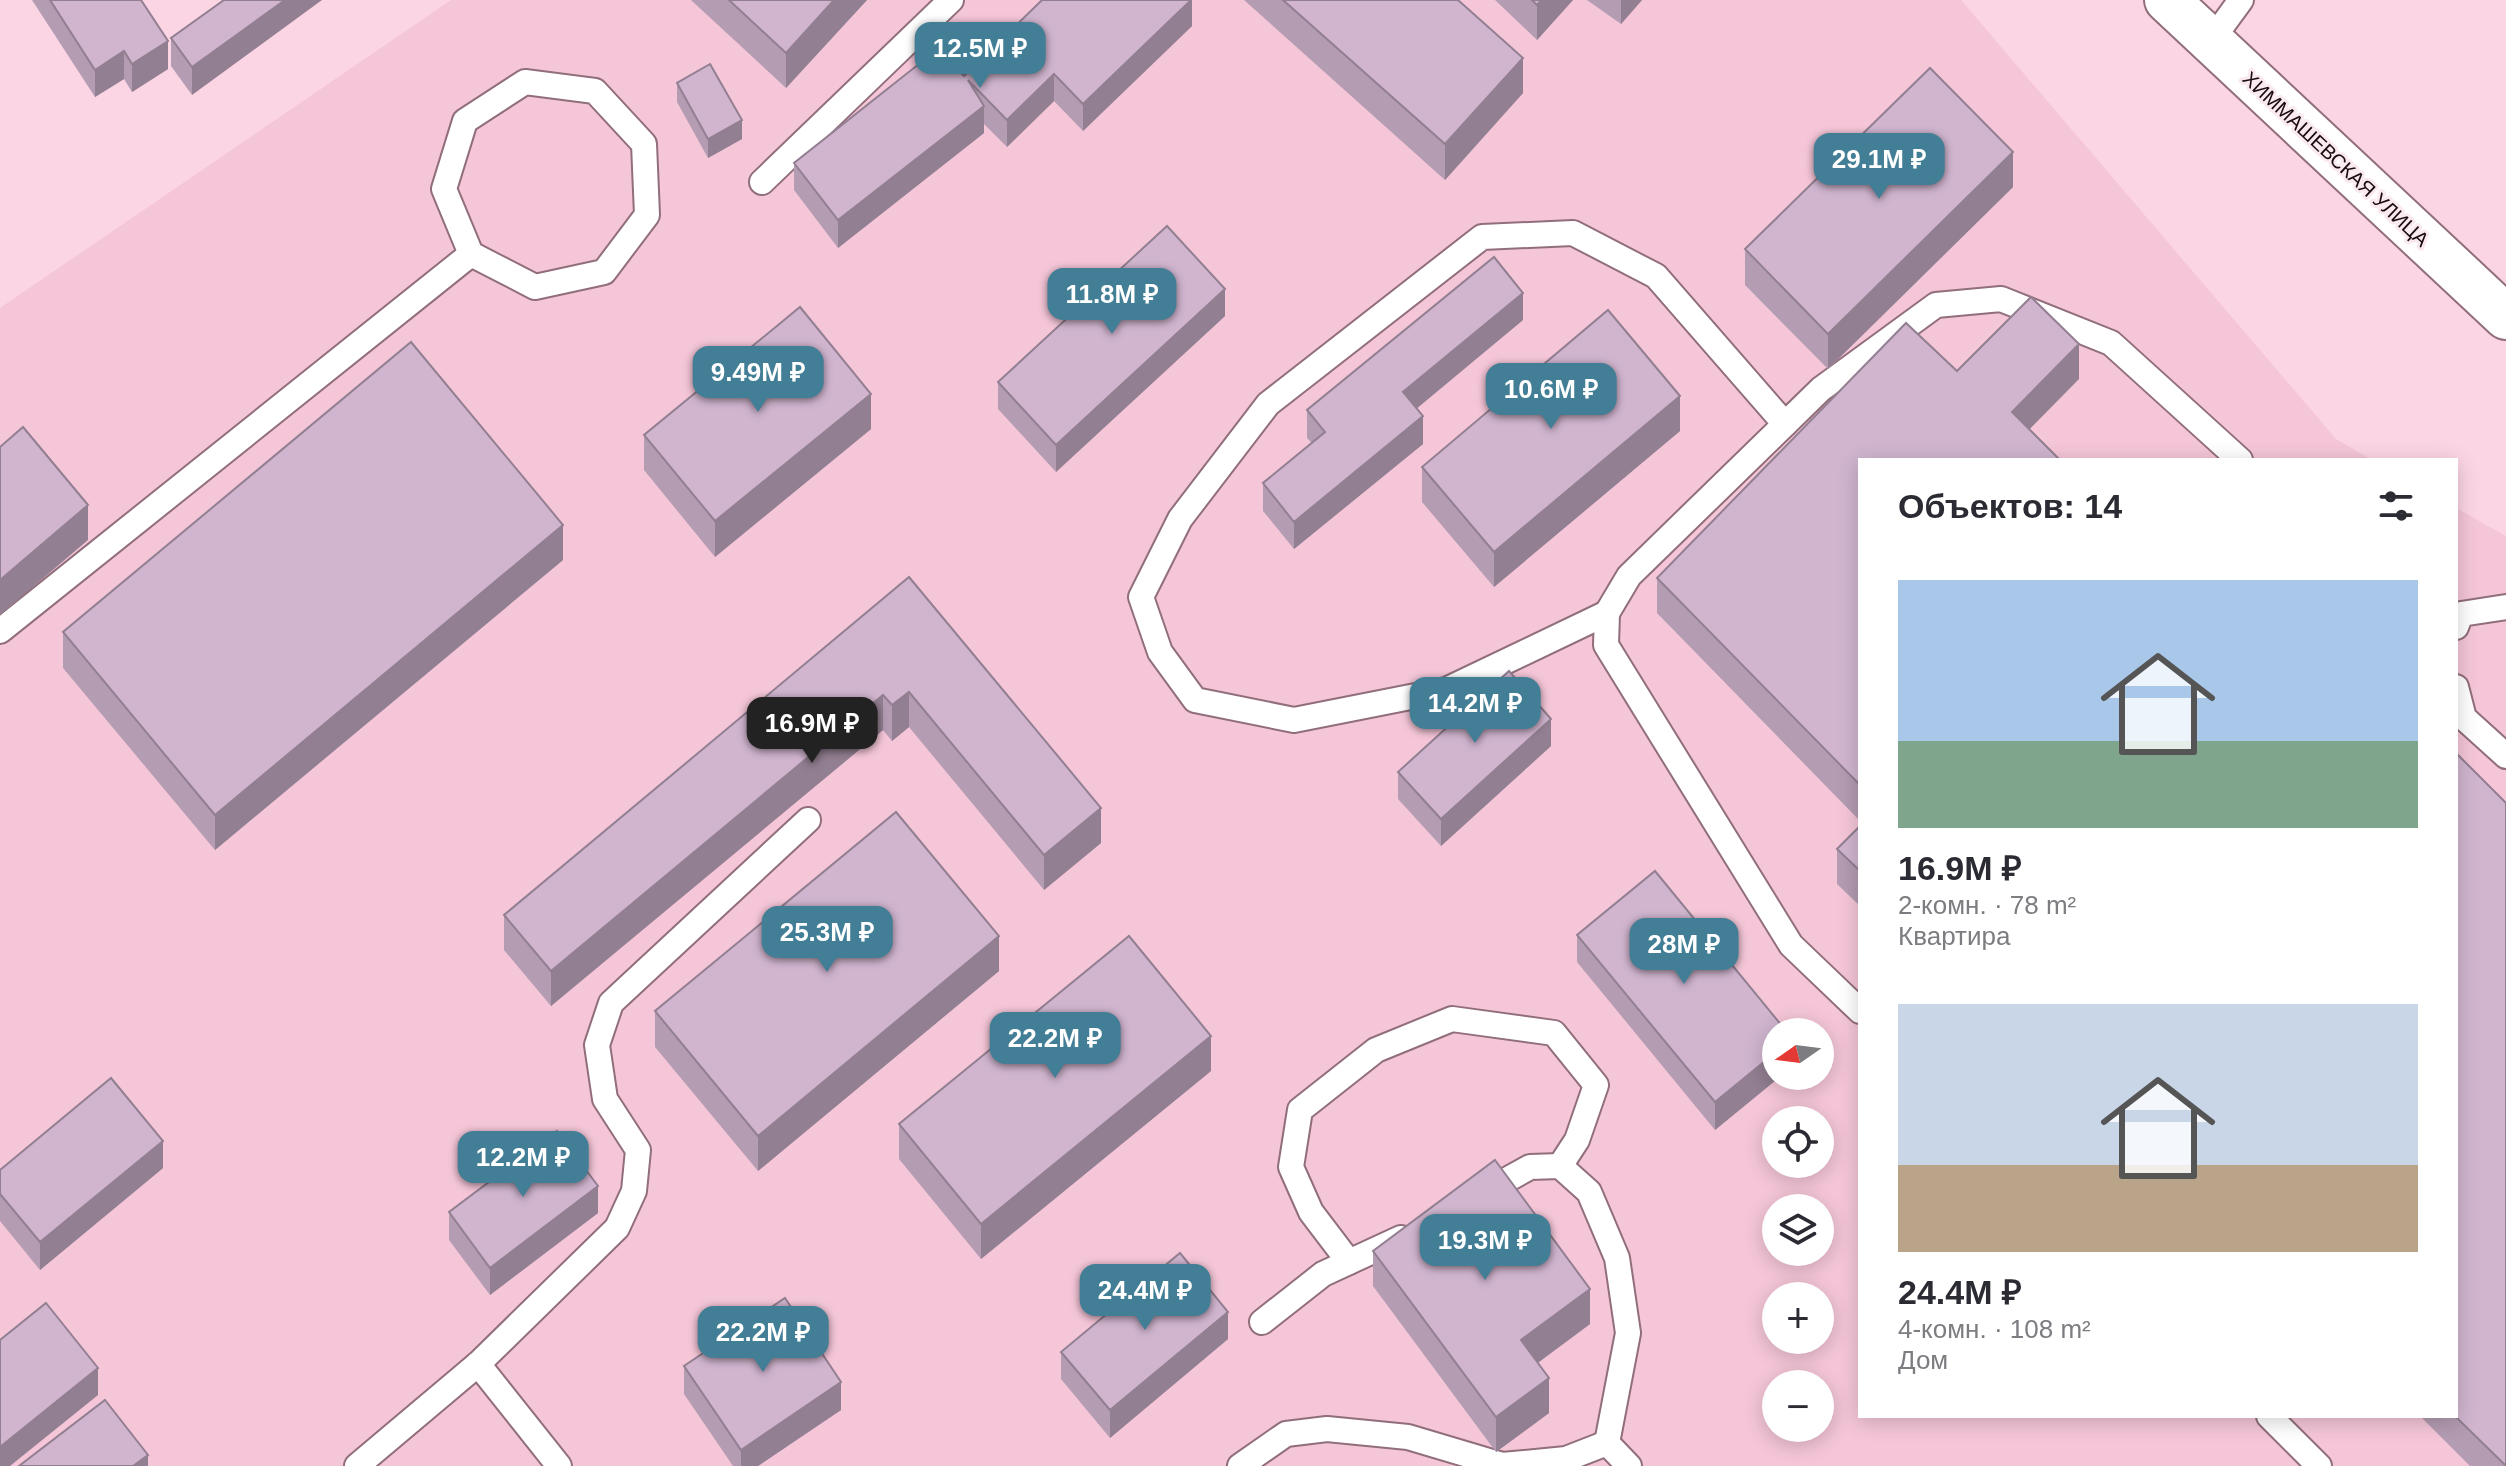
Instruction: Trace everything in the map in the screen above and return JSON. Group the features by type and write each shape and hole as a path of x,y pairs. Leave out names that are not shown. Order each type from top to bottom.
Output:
{"street":[{"name":"ХИММАШЕВСКАЯ УЛИЦА","path":"2167,0 2506,317"}],"lane":[{"path":"762,182 951,0"},
{"path":"2211,41 2241,0"},
{"path":"525,82 595,91 644,144 647,215 604,272 535,287 471,254 444,189 465,121 525,82"},
{"path":"1607,613 1446,690 1294,720 1195,700 1160,652 1141,597 1180,519 1268,404 1482,237 1573,233 1656,276 1785,424"},
{"path":"0,631 471,254"},
{"path":"1858,1009 1791,945 1606,645 1607,613 1629,576 1821,389 1936,305 2001,299 2111,343 2238,458"},
{"path":"2458,618 2506,607"},
{"path":"2458,695 2464,718 2506,756"},
{"path":"357,1466 478,1364 617,1228 634,1191 638,1150 605,1099 597,1045 611,1003 808,820"},
{"path":"1349,1262 1311,1212 1291,1167 1300,1110 1376,1050 1452,1019 1554,1033 1596,1085 1577,1140 1560,1166"},
{"path":"1466,1203 1530,1167 1560,1166 1589,1192 1617,1258 1628,1333 1607,1443"},
{"path":"1262,1322 1323,1274 1427,1224"},
{"path":"478,1364 559,1466"},
{"path":"2271,1418 2319,1466"},
{"path":"1240,1466 1286,1434 1327,1429 1408,1437 1502,1465 1566,1459 1607,1443"},
{"path":"1607,1443 1629,1466"}],"shaded area":[{"path":"451,0 1961,0 2336,439 2369,458 1858,458 1858,1418 2458,1418 2458,509 2506,536 2506,1466 0,1466 0,308"}],"building":[{"path":"50,0 141,0 168,41 132,64 124,51 95,70"},
{"path":"224,0 285,0 192,67 171,38"},
{"path":"729,0 834,0 786,53"},
{"path":"1042,0 1191,0 1083,104 1054,74 1007,120 968,80 984,106 838,220 794,163 939,48 964,76"},
{"path":"1283,0 1458,0 1523,58 1445,144"},
{"path":"710,64 742,120 708,139 677,83"},
{"path":"1930,68 2013,152 1828,334 1745,249"},
{"path":"1167,226 1225,289 1056,445 998,382"},
{"path":"1494,257 1523,293 1403,392 1423,416 1294,522 1263,483 1325,432 1307,410"},
{"path":"2031,297 2079,344 2012,412 2058,458 1858,458 1858,783 1657,578 1906,323 1957,371"},
{"path":"800,307 871,394 715,521 644,435"},
{"path":"1608,310 1680,396 1494,552 1422,467"},
{"path":"411,342 563,525 215,815 63,632"},
{"path":"23,427 88,505 0,580 0,447"},
{"path":"909,577 1101,808 1044,855 909,692 892,705 883,695 551,971 504,915"},
{"path":"1509,671 1551,719 1441,819 1398,772"},
{"path":"2458,755 2506,803 2506,1466 2457,1418"},
{"path":"896,812 999,936 758,1136 655,1011"},
{"path":"1858,828 1858,869 1837,849"},
{"path":"1655,871 1776,1018 1762,1018 1762,1063 1715,1102 1577,935"},
{"path":"1129,936 1211,1036 981,1224 899,1124"},
{"path":"111,1078 163,1141 40,1242 0,1194 0,1170"},
{"path":"557,1131 598,1186 490,1268 449,1212"},
{"path":"1495,1160 1590,1289 1521,1340 1549,1378 1496,1417 1373,1251"},
{"path":"1180,1253 1228,1312 1110,1410 1061,1352"},
{"path":"785,1298 841,1382 741,1450 684,1366"},
{"path":"46,1303 98,1368 0,1447 0,1340"},
{"path":"105,1400 148,1455 133,1466 19,1466"}]}
